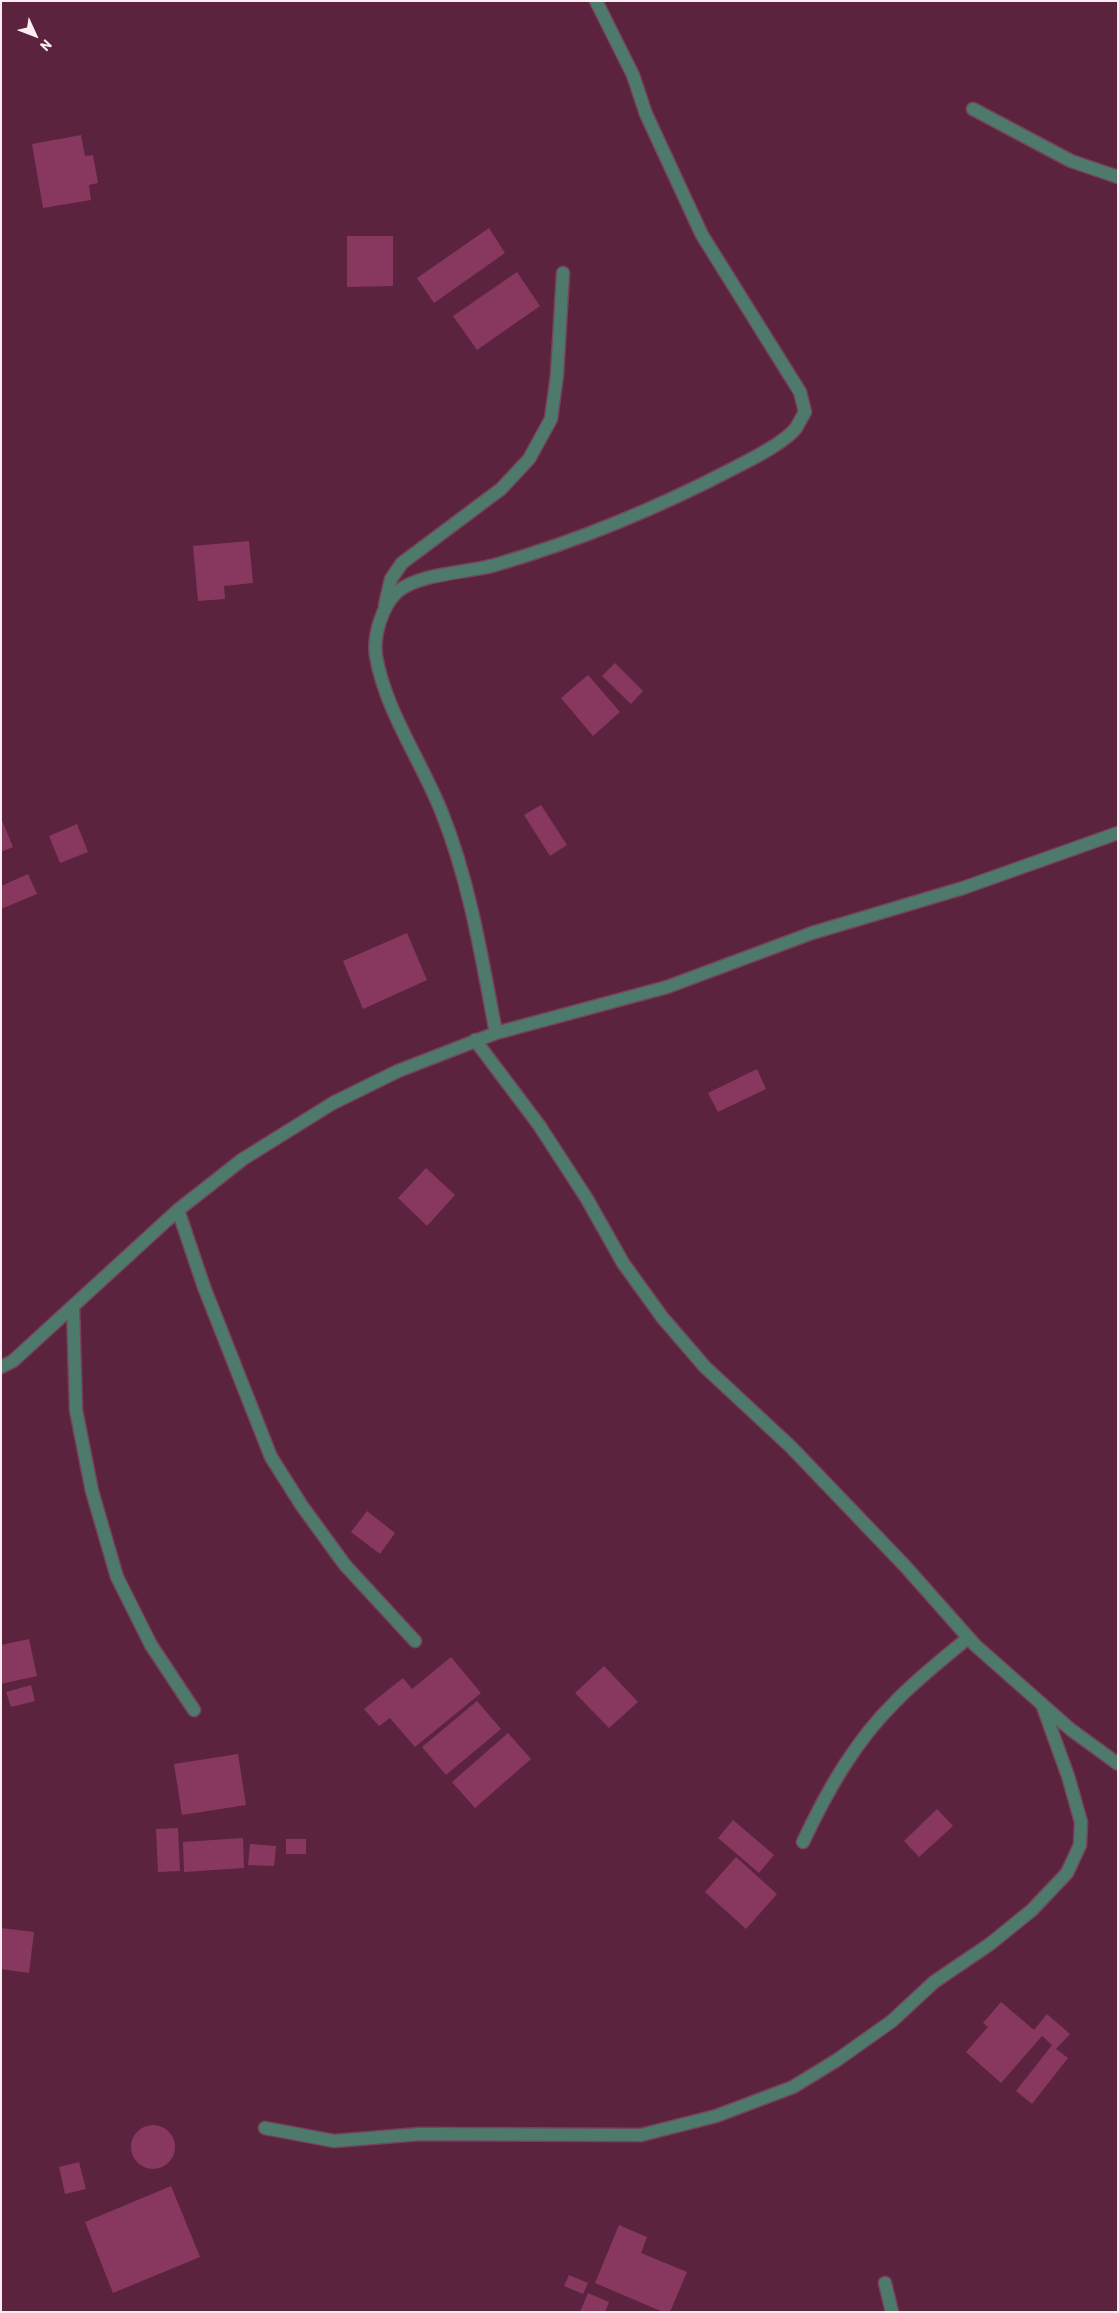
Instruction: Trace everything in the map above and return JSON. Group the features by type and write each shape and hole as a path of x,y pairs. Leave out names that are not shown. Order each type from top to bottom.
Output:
{"street":[{"path":"384,611 397,592 410,585 423,580 493,566 554,546 681,496 762,453 795,429 805,412 800,392 702,235 646,114 633,74 596,1"},
{"path":"973,109 1071,161 1118,177"},
{"path":"496,1033 486,978 458,856 441,811 393,708 380,672 375,642 384,611 390,579 402,563 501,489 529,459 551,419 557,376 563,273"},
{"path":"1,1367 12,1360 73,1306 178,1210 243,1159 333,1103 398,1071 496,1033 667,987 812,933 963,888 1118,833"},
{"path":"475,1040 539,1125 587,1199 623,1262 662,1317 705,1367 791,1447 858,1517 968,1638 1070,1729 1118,1764"},
{"path":"178,1210 204,1287 271,1457 302,1506 345,1564 415,1641"},
{"path":"73,1306 76,1410 92,1491 117,1577 151,1645 194,1710"},
{"path":"803,1842 834,1781 868,1733 895,1702 968,1638"},
{"path":"265,2128 334,2140 420,2134 641,2135 716,2116 793,2087 837,2060 892,2021 934,1982 990,1944 1032,1910 1067,1873 1080,1844 1081,1822 1068,1776 1042,1704"},
{"path":"885,2283 892,2312"}],"building":[{"path":"81,135 85,156 93,155 98,183 89,185 91,200 43,208 32,144"},
{"path":"489,228 505,253 434,303 417,278"},
{"path":"347,236 393,236 393,286 347,287"},
{"path":"517,272 540,306 477,350 453,316"},
{"path":"249,541 253,583 224,586 225,599 198,601 193,546"},
{"path":"615,663 643,691 631,704 602,676"},
{"path":"588,675 620,712 593,736 561,698"},
{"path":"541,805 567,845 550,856 524,815"},
{"path":"1,818 13,847 1,852"},
{"path":"77,824 88,852 60,863 49,836"},
{"path":"28,874 37,894 1,909 1,886"},
{"path":"407,933 427,980 363,1009 343,961"},
{"path":"757,1069 766,1089 718,1112 708,1093"},
{"path":"426,1168 455,1195 427,1226 398,1198"},
{"path":"367,1511 395,1533 380,1554 351,1532"},
{"path":"29,1639 37,1676 1,1684 1,1645"},
{"path":"451,1657 481,1693 415,1747 390,1718 379,1726 364,1709 403,1678 412,1689"},
{"path":"604,1666 638,1702 609,1728 575,1693"},
{"path":"31,1685 35,1701 11,1707 6,1692"},
{"path":"477,1701 501,1729 446,1775 422,1747"},
{"path":"508,1733 531,1759 475,1808 452,1782"},
{"path":"238,1754 246,1805 182,1815 174,1764"},
{"path":"937,1809 953,1826 919,1857 904,1841"},
{"path":"733,1820 774,1855 759,1873 718,1838"},
{"path":"178,1828 180,1871 158,1872 156,1829"},
{"path":"243,1838 244,1868 184,1872 183,1842"},
{"path":"286,1839 306,1839 306,1854 286,1854"},
{"path":"250,1844 276,1846 274,1866 248,1865"},
{"path":"736,1857 777,1894 746,1929 705,1892"},
{"path":"1,1928 34,1932 29,1973 1,1969"},
{"path":"1001,2002 1034,2030 1047,2014 1070,2034 1056,2049 1068,2058 1032,2104 1016,2091 1052,2045 1042,2036 1001,2083 966,2052 988,2027 983,2023"},
{"path":"153,2125 165,2129 171,2135 175,2147 171,2159 165,2165 153,2169 141,2165 135,2159 131,2147 135,2135 141,2129"},
{"path":"79,2162 86,2189 65,2194 59,2167"},
{"path":"171,2186 200,2257 113,2293 85,2222"},
{"path":"619,2225 647,2237 641,2253 687,2272 670,2312 663,2312 595,2283"},
{"path":"569,2275 588,2283 583,2294 564,2286"},
{"path":"588,2293 609,2302 605,2312 580,2312"}]}
